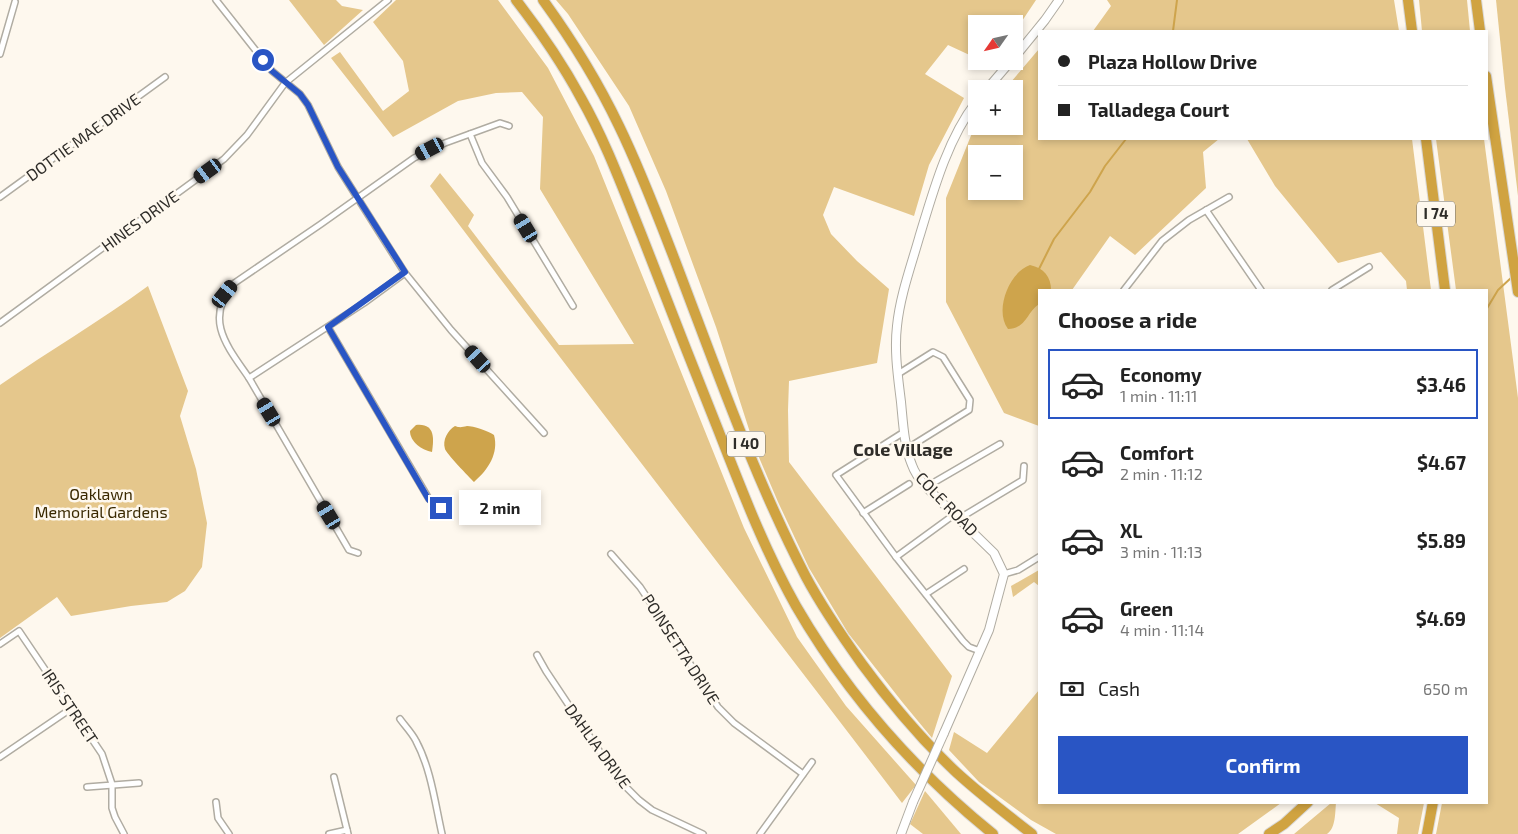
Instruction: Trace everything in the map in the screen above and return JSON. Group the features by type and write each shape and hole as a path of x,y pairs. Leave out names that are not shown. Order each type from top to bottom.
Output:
{"highway":[{"name":"I 40","path":"516,0 545,39 581,98 611,158 738,482 765,546 796,605 831,662 871,715 916,766 992,834"},
{"name":"I 40","path":"542,0 561,25 592,75 643,178 753,462 778,521 807,579 840,634 878,685 916,731 961,777 1032,834"},
{"path":"1408,0 1412,30"},
{"path":"1476,0 1480,30"},
{"path":"1488,90 1518,292"},
{"name":"I 74","path":"1426,140 1446,289"},
{"path":"1269,834 1284,824 1306,804"},
{"path":"1427,834 1434,804"}],"street":[{"path":"216,0 272,71 300,94 308,105 338,167 405,272 451,330 544,433"},
{"path":"378,0 382,6"},
{"name":"HINES DRIVE","path":"0,323 224,159 247,135 285,83 388,0"},
{"path":"1023,47 1059,0"},
{"path":"0,54 15,2"},
{"path":"995,80 1003,70"},
{"name":"DOTTIE MAE DRIVE","path":"0,197 165,77"},
{"name":"COLE ROAD","path":"968,113 954,138 937,184 913,258 898,315 896,328 901,372 904,432 911,464 917,477 994,553 1004,574"},
{"path":"358,553 349,550 249,378 234,357 223,335 219,320 220,308 225,294 233,284 358,199 414,158 438,146 470,134 500,124 509,126"},
{"path":"470,134 482,163 507,197 573,306"},
{"path":"1125,289 1162,241 1229,196"},
{"path":"1206,210 1260,289"},
{"path":"1334,289 1369,267"},
{"path":"249,378 328,327 405,272"},
{"path":"328,327 429,500 441,508"},
{"path":"901,372 933,352 943,357 970,400 969,410 908,448"},
{"path":"904,432 836,475 896,557 963,641 968,647 980,651"},
{"path":"926,487 1000,444"},
{"path":"896,557 956,516 1023,480 1024,466"},
{"path":"863,513 909,484"},
{"name":"POINSETTA DRIVE","path":"611,554 640,587 718,707 734,723 803,774"},
{"path":"901,834 913,802 989,630 1004,574 1018,570 1038,558"},
{"path":"926,594 964,569"},
{"name":"IRIS STREET","path":"0,644 19,631 72,708 102,754 112,784 112,808 124,834"},
{"name":"DAHLIA DRIVE","path":"537,655 618,779 652,810 703,834"},
{"path":"0,757 72,708"},
{"path":"400,719 421,751 442,834"},
{"path":"760,834 812,762"},
{"path":"329,834 347,832 334,777"},
{"path":"87,787 139,783"},
{"path":"216,802 218,818 229,834"}],"green space":[{"path":"289,0 336,0 342,6 363,10 324,45"},
{"path":"396,0 498,0 548,68 594,156 744,528 797,637 846,706 916,785 902,803 430,186 440,173 474,215 468,226 559,345 634,344 540,189 543,117 522,92 496,93 458,101 393,137 331,58 340,52 383,111 409,91 403,61 373,22"},
{"path":"556,0 1036,0 1023,20 1023,15 968,15 968,54 948,45 925,74 964,98 929,165 914,216 834,187 823,215 831,234 857,261 889,289 877,363 789,381 789,462 952,676 932,738 848,633 809,568 755,448 716,327 666,191 629,106 568,14"},
{"path":"1107,0 1394,0 1399,30 1094,30 1111,6"},
{"path":"1419,0 1467,0 1470,30 1422,30"},
{"path":"1496,0 1518,0 1518,196 1505,88"},
{"path":"1038,50 1038,140 1218,140 1203,152 1206,188 1135,255 1110,236 1073,289 1038,289 1038,426 1004,413 946,302 946,198 971,135 1023,135 1023,80 1013,80"},
{"path":"1248,140 1412,140 1431,289 1407,289 1406,281 1381,252 1338,263 1275,186"},
{"path":"1436,140 1484,140 1518,398 1518,834 1436,834 1442,804 1488,804 1488,289 1456,289"},
{"name":"Oaklawn Memorial Gardens","path":"148,286 188,391 180,416 196,469 207,523 202,567 185,591 167,602 71,616 57,597 0,638 0,385"},
{"path":"1038,571 1038,585 1034,582 1013,597 1011,586"},
{"path":"1038,691 1038,804 1280,804 1238,834 1056,834 1031,820 979,782 949,750 954,732 987,753"},
{"path":"925,791 961,834 923,834 910,824"},
{"path":"1330,804 1336,804 1334,824 1327,834 1294,834"},
{"path":"1377,804 1424,804 1418,834 1397,834 1399,818"}],"shaded area":[{"path":"1030,265 1039,268 1048,277 1051,289 1038,289 1038,305 1023,323 1008,329 1004,321 1003,303 1010,284 1022,269"},
{"path":"416,425 427,426 432,432 432,452 424,449 412,439 410,431"},
{"path":"455,426 473,427 494,435 494,455 484,472 474,482 445,449 444,442 446,436"}],"waterway":[{"path":"1173,30 1177,0"},
{"path":"1039,269 1054,239 1090,192 1105,166 1125,140"},
{"path":"1488,307 1498,290 1512,277"}],"district":[{"name":"Cole Village","path":"903,450"}],"route":[{"path":"263,60 285,83 300,94 308,105 315,116 338,167 405,272 328,327 429,500 441,508"}]}
